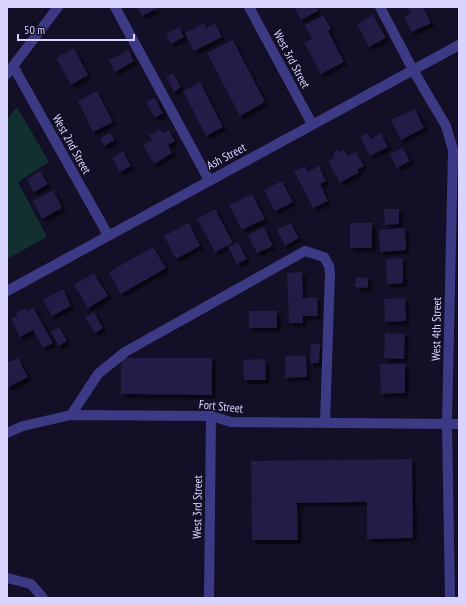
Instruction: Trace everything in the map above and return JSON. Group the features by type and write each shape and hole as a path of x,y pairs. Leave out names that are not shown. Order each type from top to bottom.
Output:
{"street":[{"path":"10,70 58,7"},
{"path":"115,7 208,180"},
{"name":"West 3rd Street","path":"249,7 312,124"},
{"name":"West 4th Street","path":"380,7 413,70 446,126 452,150 447,424 450,598"},
{"name":"Ash Street","path":"7,291 208,180 459,45"},
{"name":"West 2nd Street","path":"10,70 108,235"},
{"path":"71,415 98,374 125,352 305,251 324,257 329,266 330,273 325,422"},
{"name":"Fort Street","path":"7,433 23,426 71,415 211,416 231,422 459,424"},
{"name":"West 3rd Street","path":"209,598 211,416"},
{"path":"7,578 31,584 43,598"}],"green space":[{"path":"17,107 49,162 18,182 47,237 7,259 7,119"}],"building":[{"path":"137,7 160,7 142,16"},
{"path":"294,7 316,7 318,11 301,20"},
{"path":"407,7 423,7 431,23 412,32 404,17 411,14"},
{"path":"323,15 331,29 328,31 344,62 321,74 304,43 312,39 305,25"},
{"path":"373,15 386,38 369,47 357,24"},
{"path":"204,23 206,28 215,23 222,37 194,51 185,33"},
{"path":"179,27 184,37 171,44 166,34"},
{"path":"233,40 265,102 240,116 207,53"},
{"path":"74,48 88,75 71,85 56,58"},
{"path":"128,50 134,61 115,72 109,60"},
{"path":"173,73 181,87 174,92 166,77"},
{"path":"200,82 223,127 206,136 183,91"},
{"path":"97,91 113,122 93,132 78,101"},
{"path":"155,98 163,113 155,118 146,102"},
{"path":"415,109 424,128 401,140 391,120"},
{"path":"160,129 162,133 169,130 175,141 168,145 172,153 154,164 143,145 152,140 149,135"},
{"path":"110,133 115,140 104,146 100,138"},
{"path":"368,133 371,139 381,133 388,147 370,156 360,137"},
{"path":"403,148 410,161 397,168 390,154"},
{"path":"338,150 339,152 344,150 348,156 356,152 364,166 358,169 359,172 340,183 328,161 334,158 334,151"},
{"path":"123,151 131,166 120,172 112,158"},
{"path":"305,166 308,172 319,166 326,181 320,184 328,201 313,208 294,171"},
{"path":"40,171 48,184 34,192 27,179"},
{"path":"282,181 293,202 275,211 264,190"},
{"path":"53,190 62,208 42,219 33,201"},
{"path":"252,194 265,219 242,230 229,205"},
{"path":"215,209 233,243 215,252 197,219"},
{"path":"384,209 399,209 399,224 385,225"},
{"path":"189,223 200,246 176,259 164,236"},
{"path":"291,223 299,238 285,246 277,230"},
{"path":"350,223 372,223 372,248 350,248"},
{"path":"264,227 273,246 257,253 248,235"},
{"path":"405,228 406,250 380,252 379,230"},
{"path":"238,242 247,259 237,264 228,247"},
{"path":"153,247 166,268 121,294 109,272"},
{"path":"403,258 403,283 387,284 386,259"},
{"path":"302,272 303,298 317,297 318,316 303,316 303,323 289,323 287,273"},
{"path":"94,273 108,296 88,308 74,285"},
{"path":"356,277 368,278 368,288 355,287"},
{"path":"63,289 71,306 52,316 43,300"},
{"path":"405,298 406,321 385,322 384,299"},
{"path":"33,307 53,343 43,348 33,330 20,337 11,319 17,316 16,313 25,308 27,311"},
{"path":"249,311 277,311 277,328 249,328"},
{"path":"94,312 103,328 95,333 85,317"},
{"path":"59,327 67,341 59,346 51,332"},
{"path":"385,333 405,334 404,359 384,358"},
{"path":"311,344 320,344 319,363 310,363"},
{"path":"285,356 306,356 307,377 285,378"},
{"path":"18,358 28,377 7,388 7,363"},
{"path":"121,358 212,358 212,395 121,394"},
{"path":"265,359 266,380 244,380 243,360"},
{"path":"380,364 405,364 405,393 381,394"},
{"path":"412,459 413,538 367,539 367,502 297,503 298,540 252,540 251,461"}]}
